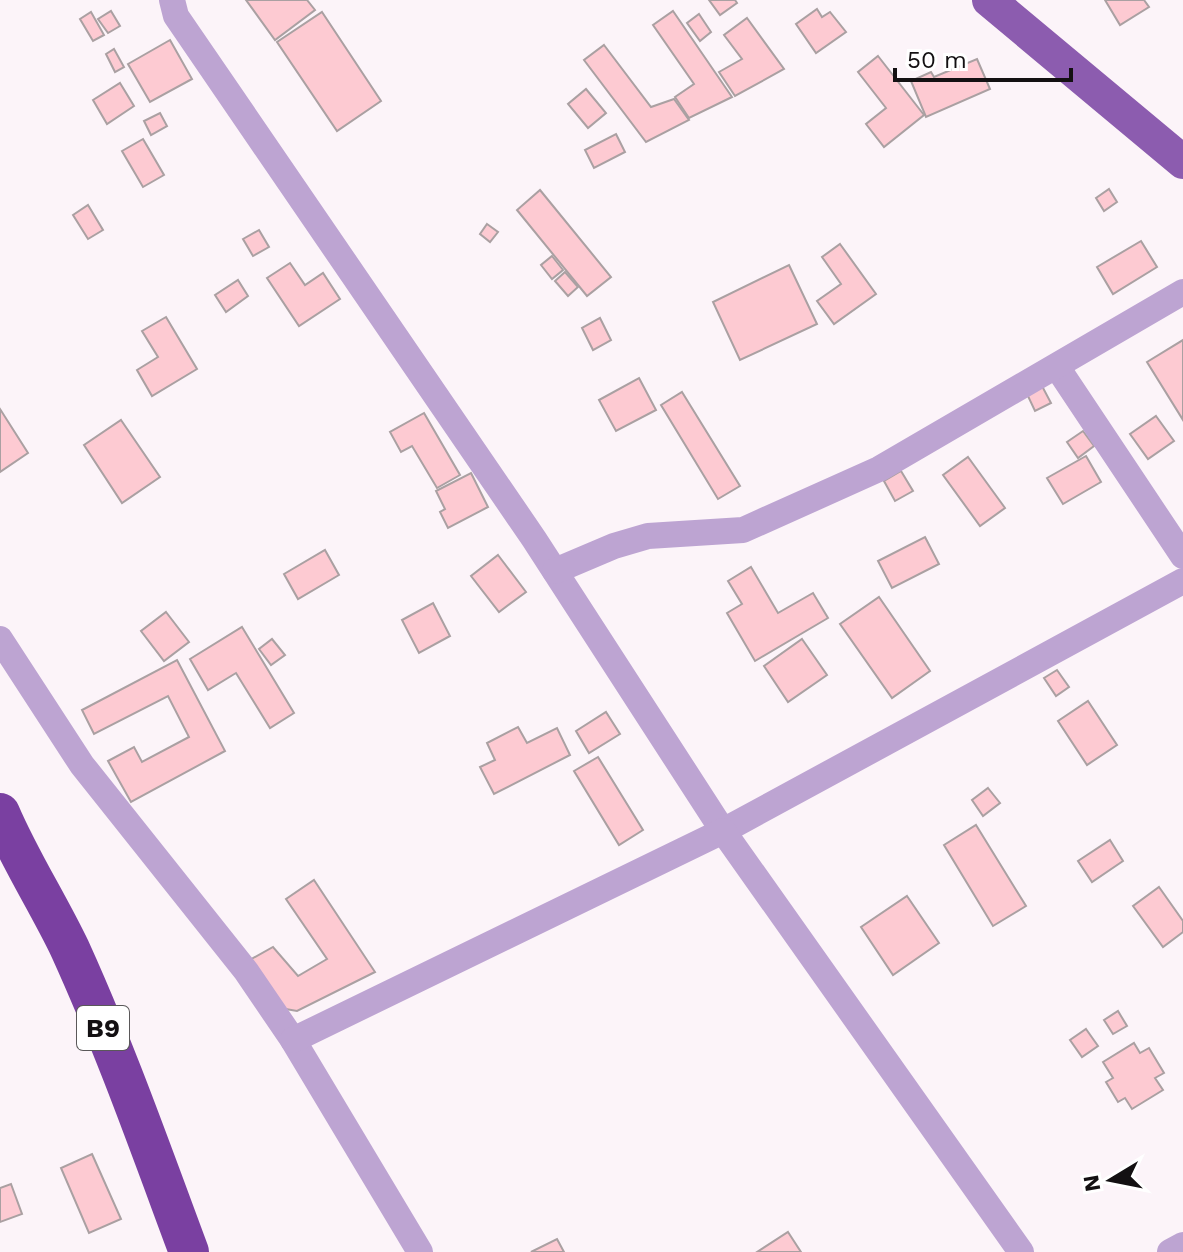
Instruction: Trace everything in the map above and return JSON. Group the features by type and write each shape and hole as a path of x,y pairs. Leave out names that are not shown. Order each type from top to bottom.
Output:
{"highway":[{"name":"B9","path":"0,813 15,849 69,947 125,1078 189,1252"}],"main road":[{"path":"989,0 1183,162"}],"street":[{"path":"172,0 176,16 555,571 723,831 1021,1252"},
{"path":"555,571 614,546 648,536 743,530 879,469 1183,292"},
{"path":"1057,367 1183,556"},
{"path":"293,1040 723,831 1183,581"},
{"path":"0,639 82,765 246,971 293,1040 420,1252"},
{"path":"1170,1252 1183,1245"}],"building":[{"path":"246,0 307,0 315,10 275,40"},
{"path":"709,0 735,0 737,3 720,15"},
{"path":"1105,0 1144,0 1149,7 1120,25"},
{"path":"817,9 822,17 830,12 846,32 816,53 796,24"},
{"path":"111,11 120,26 108,33 98,19"},
{"path":"673,11 732,97 689,118 675,97 694,84 653,25"},
{"path":"91,12 104,35 93,41 80,19"},
{"path":"322,12 381,101 337,131 277,42"},
{"path":"699,14 711,32 700,41 687,23"},
{"path":"747,18 784,69 735,96 719,72 742,59 724,35"},
{"path":"170,40 192,79 150,102 128,64"},
{"path":"604,45 651,107 674,99 689,120 646,142 584,60"},
{"path":"114,49 124,67 115,72 106,54"},
{"path":"878,56 924,115 884,147 866,124 886,108 858,72"},
{"path":"977,59 990,89 926,117 911,81 931,72 934,77"},
{"path":"120,83 134,106 107,124 93,100"},
{"path":"586,89 606,113 588,128 568,104"},
{"path":"160,113 167,126 151,135 144,121"},
{"path":"616,134 625,152 594,168 585,150"},
{"path":"143,139 164,175 143,187 122,151"},
{"path":"1109,189 1117,202 1104,211 1096,198"},
{"path":"540,190 611,277 587,296 517,210"},
{"path":"88,205 103,230 88,239 73,215"},
{"path":"487,224 498,232 490,242 480,234"},
{"path":"259,230 269,247 253,256 243,239"},
{"path":"1141,241 1157,267 1113,294 1097,267"},
{"path":"840,244 876,294 834,324 817,301 841,284 822,257"},
{"path":"552,256 563,270 552,279 541,265"},
{"path":"290,263 305,285 323,273 340,299 299,326 267,278"},
{"path":"789,265 817,324 740,360 713,302"},
{"path":"565,272 578,287 568,296 555,281"},
{"path":"238,280 248,296 226,312 215,295"},
{"path":"166,317 197,369 152,396 137,370 158,357 142,331"},
{"path":"600,318 611,340 593,350 582,328"},
{"path":"1183,340 1183,420 1147,362"},
{"path":"639,378 656,410 616,431 599,400"},
{"path":"1042,386 1051,403 1035,411 1027,394"},
{"path":"682,392 740,486 718,499 661,405"},
{"path":"0,409 28,453 0,472"},
{"path":"424,413 460,475 437,488 412,446 401,452 390,432"},
{"path":"1156,416 1174,441 1148,459 1130,434"},
{"path":"121,420 160,477 122,503 84,445"},
{"path":"1083,431 1094,446 1078,458 1067,442"},
{"path":"1086,456 1101,482 1063,504 1047,478"},
{"path":"968,457 1005,508 980,526 943,475"},
{"path":"901,471 913,491 895,501 884,481"},
{"path":"471,473 488,507 448,528 440,512 445,509 436,491"},
{"path":"925,537 939,564 892,588 878,561"},
{"path":"325,550 339,575 298,599 284,574"},
{"path":"498,555 526,592 499,612 471,576"},
{"path":"751,567 778,613 813,593 828,618 755,661 727,613 742,604 728,581"},
{"path":"879,597 930,671 892,698 840,624"},
{"path":"433,603 450,636 419,653 402,620"},
{"path":"166,612 189,642 164,661 141,631"},
{"path":"242,627 294,713 270,728 236,673 208,690 190,659"},
{"path":"272,639 285,655 271,665 259,649"},
{"path":"802,639 827,675 788,702 764,666"},
{"path":"177,660 225,751 131,802 108,761 134,747 142,762 189,737 168,696 94,734 82,710"},
{"path":"1057,670 1069,687 1056,696 1044,678"},
{"path":"1088,701 1117,745 1087,765 1058,721"},
{"path":"606,712 620,734 589,753 576,731"},
{"path":"518,727 527,743 557,728 570,755 494,794 480,767 495,760 487,743"},
{"path":"598,757 643,830 619,845 574,771"},
{"path":"988,788 1000,803 983,816 972,800"},
{"path":"976,825 1026,906 993,926 944,845"},
{"path":"1110,840 1123,861 1092,882 1078,861"},
{"path":"314,880 375,972 297,1011 280,1008 246,962 273,947 298,976 327,959 286,899"},
{"path":"1159,887 1183,921 1183,932 1163,947 1133,906"},
{"path":"907,896 939,943 893,975 861,927"},
{"path":"1118,1011 1127,1026 1113,1034 1104,1020"},
{"path":"1086,1029 1098,1046 1082,1057 1070,1040"},
{"path":"1134,1043 1140,1053 1149,1048 1164,1073 1155,1078 1163,1090 1132,1109 1125,1098 1118,1102 1106,1082 1113,1078 1103,1062"},
{"path":"92,1154 121,1219 89,1233 61,1168"},
{"path":"11,1184 22,1214 0,1222 0,1188"},
{"path":"788,1232 801,1252 757,1252"},
{"path":"557,1239 564,1252 531,1252"}]}
